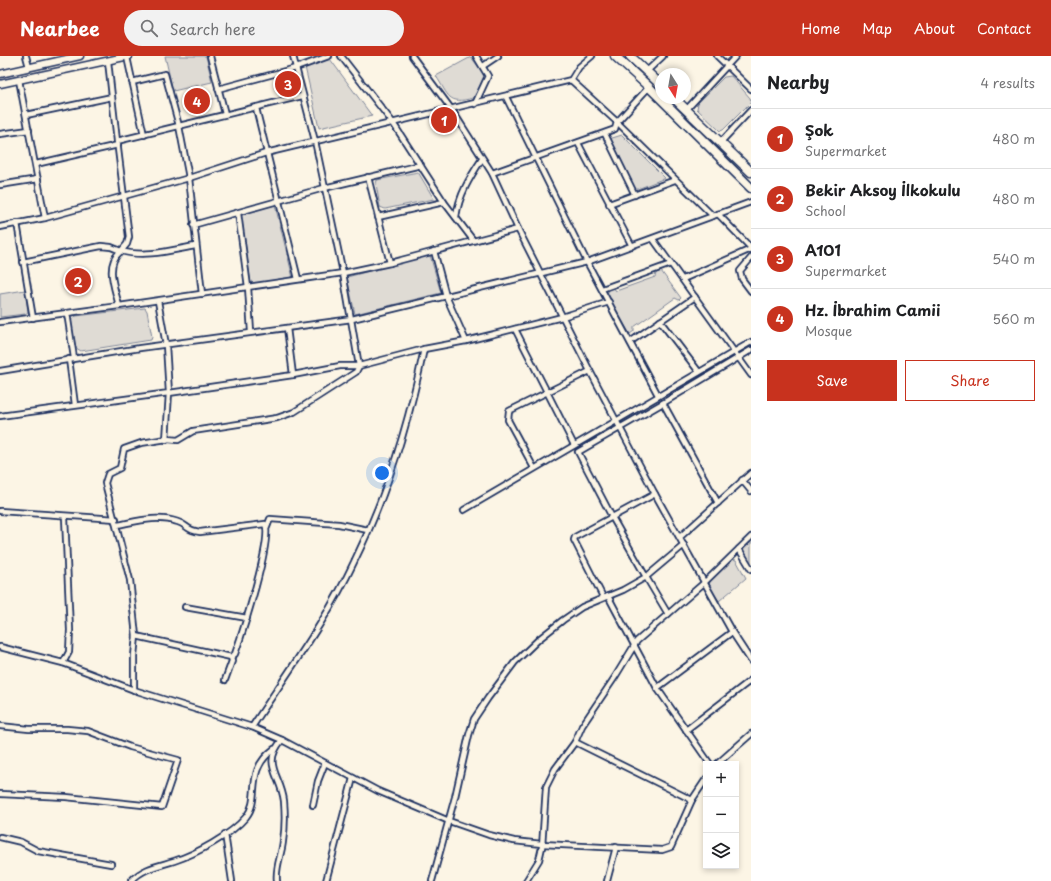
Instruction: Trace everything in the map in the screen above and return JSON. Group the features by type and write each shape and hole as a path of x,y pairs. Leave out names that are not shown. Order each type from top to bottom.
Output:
{"highway":[{"path":"615,56 649,87 751,188"},
{"path":"630,56 655,80"},
{"path":"680,104 751,172"}],"street":[{"path":"26,56 29,67"},
{"path":"0,74 69,57 80,56"},
{"path":"0,84 128,56 132,82 144,135"},
{"path":"210,56 225,114"},
{"path":"134,690 134,656 136,636 130,580 116,519 105,483 108,474 120,468 124,449 141,443 178,440 193,431 276,418 294,412 356,372 360,366 343,273 315,141 302,96 293,56"},
{"path":"218,89 296,68 329,56"},
{"path":"341,56 392,123 444,202 473,240"},
{"path":"412,56 452,110 492,173 518,229 562,316 655,494 732,632 751,661"},
{"path":"475,104 488,76 476,56"},
{"path":"483,66 498,56"},
{"path":"0,227 45,218 188,178 266,153 452,110 571,80 580,67 592,56"},
{"path":"647,71 663,56"},
{"path":"717,56 751,89"},
{"path":"686,110 736,56"},
{"path":"108,61 128,236 127,244 114,259 111,267 119,306"},
{"path":"132,82 165,74 179,126 188,178 202,294"},
{"path":"19,80 45,218"},
{"path":"571,80 617,122 713,216"},
{"path":"492,173 605,134 615,129 617,122 649,87"},
{"path":"36,164 225,114 256,108 302,96"},
{"path":"26,115 112,97"},
{"path":"506,97 588,262 658,396"},
{"path":"256,108 298,279"},
{"path":"720,143 751,110"},
{"path":"0,134 28,130"},
{"path":"605,134 635,195"},
{"path":"578,143 632,246"},
{"path":"456,217 458,204 467,183 482,159"},
{"path":"193,225 324,188 421,165"},
{"path":"368,177 390,263"},
{"path":"0,185 38,179"},
{"path":"609,204 675,180"},
{"path":"378,217 444,202"},
{"path":"0,371 72,358 352,319 540,272 588,262 751,202"},
{"path":"238,213 248,287 251,332"},
{"path":"683,279 751,248 718,214"},
{"path":"17,223 33,318"},
{"path":"0,322 158,301 343,273 390,263 518,229"},
{"path":"653,239 751,375"},
{"path":"23,262 101,246 111,246 132,254 151,253 195,246"},
{"path":"434,251 446,296 466,341"},
{"path":"751,258 740,271 742,279 751,290"},
{"path":"602,289 672,264"},
{"path":"630,342 695,297"},
{"path":"158,301 166,345 169,393 166,440"},
{"path":"0,416 293,375 340,366 360,366 424,349 466,341 515,329 609,302"},
{"path":"66,314 72,358 75,405"},
{"path":"660,321 699,372"},
{"path":"287,328 293,375"},
{"path":"515,329 574,445"},
{"path":"464,510 751,342"},
{"path":"252,727 320,624 354,563 378,507 410,411 419,381 424,349"},
{"path":"668,614 612,517 578,452 751,350"},
{"path":"534,468 508,420 509,411 590,371"},
{"path":"663,403 718,503"},
{"path":"680,537 751,473"},
{"path":"742,480 751,491"},
{"path":"655,494 575,537 574,540 657,688 708,761"},
{"path":"0,511 65,517 116,519"},
{"path":"63,663 69,652 70,630 65,517"},
{"path":"117,525 151,518 180,522 190,531 200,532 265,524 267,527"},
{"path":"231,657 235,654 247,618 266,543 267,527 270,519 339,524 368,530"},
{"path":"526,881 539,860 542,844 546,787 555,769 575,742 582,726 615,677 634,645 705,582 751,537"},
{"path":"432,881 449,821 474,719 515,662 539,639 582,607 623,590 646,577 684,545"},
{"path":"739,549 751,569"},
{"path":"185,607 247,618"},
{"path":"657,688 732,632"},
{"path":"136,636 231,657"},
{"path":"0,647 63,663 134,690 252,727 282,740 378,791 449,821 489,835 514,841 542,844 662,850 671,848 692,800 703,784"},
{"path":"225,680 232,661 231,657"},
{"path":"686,730 751,680"},
{"path":"0,726 29,729 67,729 88,731 130,747 178,760 162,807 66,797 0,794"},
{"path":"721,761 751,734"},
{"path":"131,881 145,870 192,854 225,834 246,817 253,804 255,777 260,763 282,740"},
{"path":"575,742 692,800"},
{"path":"274,749 273,768 284,800 283,842 279,856 277,881"},
{"path":"313,805 318,781 325,763"},
{"path":"326,881 353,778"},
{"path":"225,834 232,881"},
{"path":"0,837 22,842 38,851 111,864"},
{"path":"607,881 616,847"}],"shaded area":[{"path":"165,56 206,56 212,82 173,91"},
{"path":"471,57 486,77 473,98 465,100 454,99 447,94 436,76"},
{"path":"330,59 372,116 319,128 305,67"},
{"path":"731,76 750,98 751,102 723,130 720,131 697,109 698,103 724,77"},
{"path":"622,135 665,178 635,190 609,139"},
{"path":"418,172 434,199 385,209 380,207 376,184 377,180"},
{"path":"275,205 293,278 251,284 241,214"},
{"path":"430,255 441,293 355,314 347,277"},
{"path":"661,271 681,298 679,300 675,298 634,327 634,331 630,334 607,295 609,289 613,287 616,291 655,277 656,273"},
{"path":"25,290 28,312 25,314 0,317 0,294"},
{"path":"145,308 147,311 152,337 151,340 81,351 76,348 70,321 76,316"},
{"path":"751,542 751,567 743,553 744,547"},
{"path":"732,559 736,560 746,578 719,601 709,586 710,581"}],"place":[{"name":"A101","path":"288,84"},
{"name":"Hz. İbrahim Camii","path":"197,101"},
{"name":"Şok","path":"444,120"},
{"name":"Bekir Aksoy İlkokulu","path":"78,281"}]}
